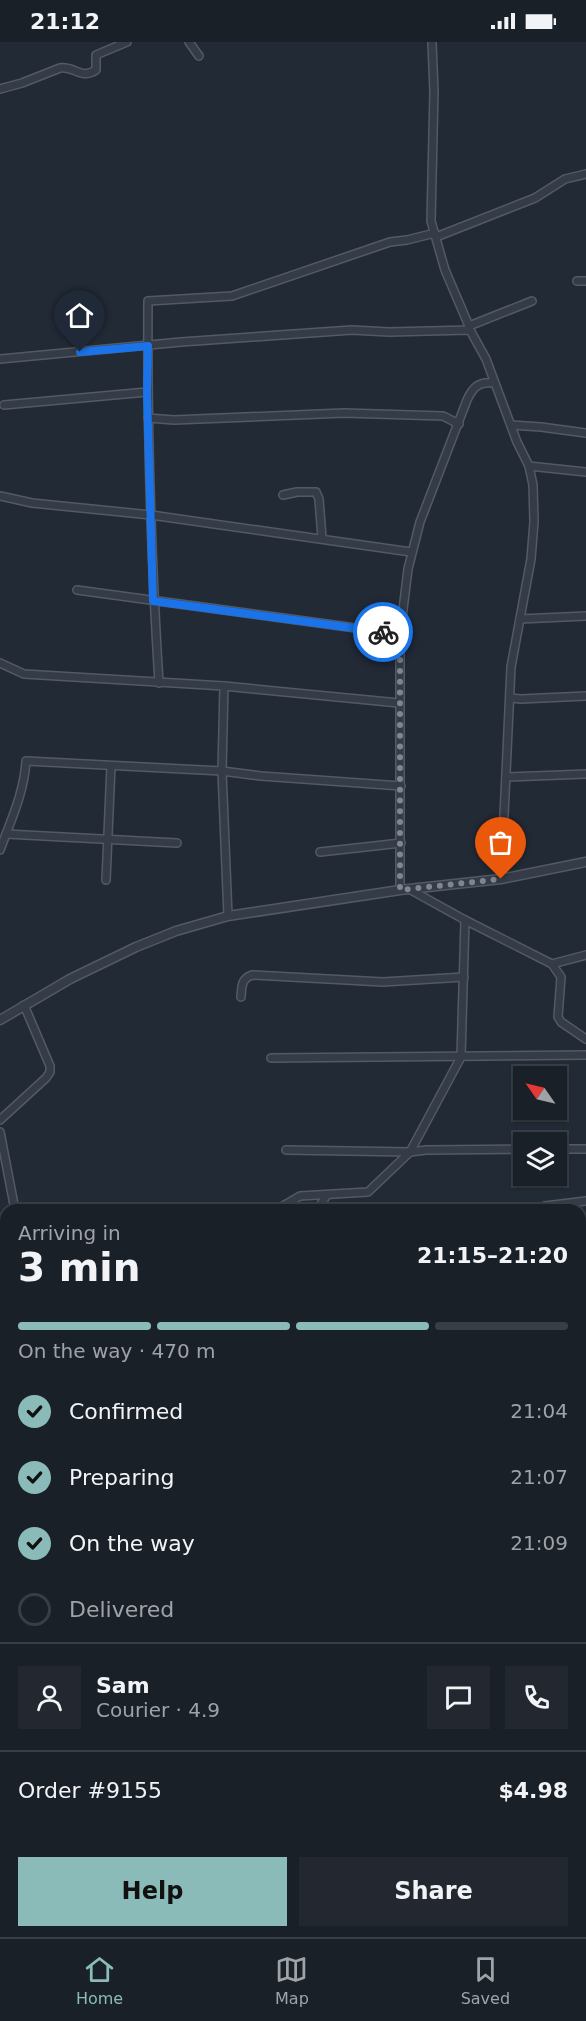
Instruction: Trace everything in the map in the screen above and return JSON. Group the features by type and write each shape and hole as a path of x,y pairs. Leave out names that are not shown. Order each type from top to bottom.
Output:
{"street":[{"path":"0,89 60,68 66,67 82,74 90,74 96,70 96,55 127,42"},
{"path":"189,42 200,56"},
{"path":"432,42 434,92 431,221 445,270 469,326 532,301"},
{"path":"159,683 153,601 147,392 148,301 232,296 390,242 435,235 535,198 565,179 586,174"},
{"path":"577,281 586,281"},
{"path":"0,359 182,342 352,330 389,332 470,330 486,359 529,466 533,486 534,522 531,559 512,656 501,879"},
{"path":"405,889 401,843 400,634 411,552 438,474 473,387 479,384 494,383"},
{"path":"4,405 147,392"},
{"path":"148,418 186,419 344,412 443,416 459,424"},
{"path":"511,425 586,433"},
{"path":"529,466 586,472"},
{"path":"282,495 316,492 319,499 322,538"},
{"path":"0,496 32,503 151,515 411,552"},
{"path":"77,590 400,634"},
{"path":"519,619 586,616"},
{"path":"0,663 24,674 224,686 399,703"},
{"path":"224,686 222,771 228,916"},
{"path":"510,698 586,696"},
{"path":"0,850 22,791 26,761 222,771 402,786"},
{"path":"106,880 111,766"},
{"path":"506,777 586,774"},
{"path":"6,834 177,843"},
{"path":"320,852 401,843"},
{"path":"0,1020 70,979 136,947 176,931 228,916 405,889 501,879 586,862"},
{"path":"405,889 552,964 561,977 558,1017 561,1022 582,1033 586,1039"},
{"path":"287,1204 300,1197 368,1192 410,1152 461,1058 465,920"},
{"path":"552,964 586,955"},
{"path":"241,997 242,984 246,977 252,975 383,982 464,977"},
{"path":"0,1120 50,1072 50,1066 24,1005"},
{"path":"271,1058 461,1058 586,1055"},
{"path":"0,1132 14,1204"},
{"path":"286,1150 410,1152 513,1149"},
{"path":"567,1149 586,1149"},
{"path":"321,1204 327,1195"},
{"path":"559,1204 586,1200"}],"way so far":[{"path":"383,632 400,634 399,703 402,786 400,890 501,879"}],"route":[{"path":"80,352 148,346 147,392 153,601 383,632"}]}
